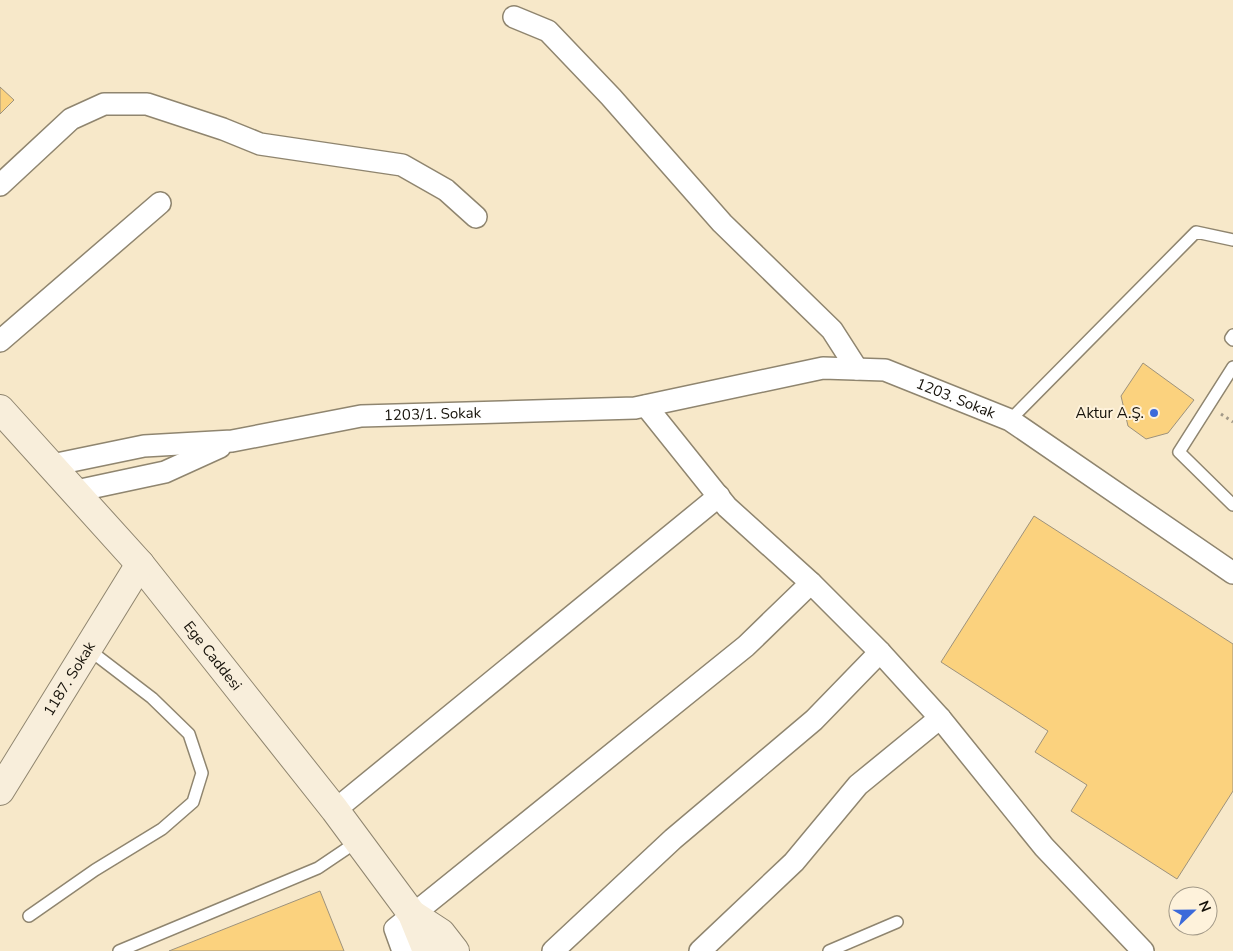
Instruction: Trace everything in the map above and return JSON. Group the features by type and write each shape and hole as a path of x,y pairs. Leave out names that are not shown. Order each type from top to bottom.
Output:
{"street":[{"path":"514,17 548,31 611,97 722,223 832,330 856,369"},
{"path":"0,185 71,119 104,104 147,104 260,144 402,166 446,190 476,217"},
{"path":"0,341 160,203"},
{"name":"1203. Sokak","path":"641,407 823,368 885,370 1010,420 1233,573"},
{"path":"641,407 727,507 811,583 880,652 940,718 1044,847 1143,951"},
{"name":"1203/1. Sokak","path":"52,465 144,446 232,441 361,416 641,407"},
{"name":"Ege Caddesi","path":"0,409 140,564 335,810 412,914"},
{"name":"1203/1. Sokak","path":"76,491 165,472 232,441"},
{"path":"335,810 719,496"},
{"name":"1187. Sokak","path":"0,792 140,564"},
{"path":"403,951 395,929 746,646 811,583"},
{"path":"553,951 673,839 814,720 880,652"},
{"path":"700,951 794,862 858,785 940,718"},
{"path":"412,914 427,951"},
{"path":"412,914 442,933 455,951"}],"lane":[{"path":"1010,420 1196,232 1233,240"},
{"path":"1231,500 1179,452 1233,367"},
{"path":"30,916 95,870 162,829 192,802 202,773 189,734 152,698 88,650"},
{"path":"119,951 318,868 358,841"},
{"path":"829,951 897,922"}],"shaded area":[{"path":"0,0 1233,0 1233,951 0,951"}],"building":[{"path":"0,87 14,100 0,114"},
{"name":"Aktur A.Ş.","path":"1143,363 1194,400 1168,433 1146,439 1128,426 1121,396"},
{"path":"1034,516 1233,644 1233,791 1177,879 1071,811 1087,785 1035,752 1048,731 941,662"},
{"path":"320,891 344,951 169,951"}],"place":[{"name":"Aktur A.Ş.","path":"1154,413"}]}
